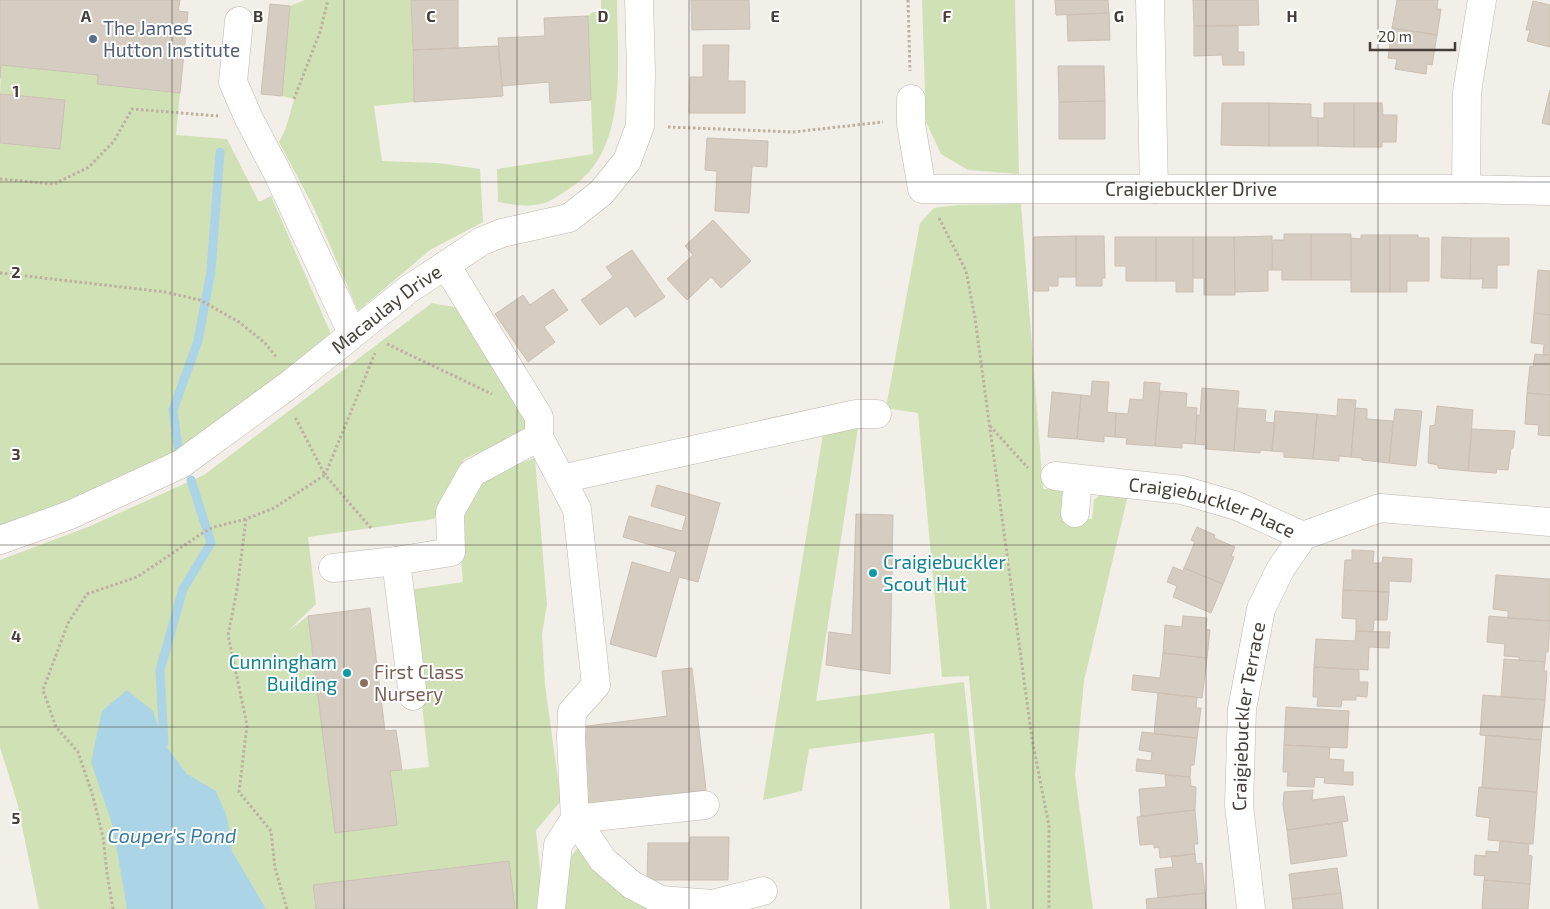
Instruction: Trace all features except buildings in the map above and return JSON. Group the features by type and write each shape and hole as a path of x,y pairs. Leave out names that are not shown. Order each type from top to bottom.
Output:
{"street":[{"name":"Macaulay Drive","path":"0,540 70,515 181,464 287,386 409,289 482,241 502,233 569,218 601,193 627,161 640,126 639,0"},
{"path":"1150,0 1154,190"},
{"path":"1466,189 1467,92 1482,0"},
{"path":"239,21 233,82 352,333"},
{"path":"911,112 922,189 929,189"},
{"name":"Craigiebuckler Drive","path":"929,189 1466,189 1550,192"},
{"path":"446,265 539,417 539,437 577,509 596,685 572,712 571,738 575,819 603,860 632,885 662,900 713,906 763,891"},
{"path":"561,479 856,414 877,414"},
{"path":"333,568 396,561 451,552 450,512 472,473 539,437"},
{"path":"1066,478 1074,513"},
{"name":"Craigiebuckler Place","path":"1066,478 1182,490 1237,506 1303,536 1380,508 1550,522"},
{"name":"Craigiebuckler Terrace","path":"1251,909 1239,805 1242,709 1261,609 1280,570 1303,536"},
{"path":"396,561 413,696"},
{"path":"575,819 705,805"},
{"path":"551,909 558,845 575,819"}],"path":[{"path":"294,99 320,32 328,0"},
{"path":"640,126 793,132 885,122 911,112 908,0"},
{"path":"0,179 54,184 89,168 114,141 132,109 249,119"},
{"path":"929,189 934,208 966,271 975,318 1032,739 1049,826 1049,909"},
{"path":"0,273 165,292 200,300 238,322 265,343 287,370 287,386 325,475 371,528"},
{"path":"380,340 495,396"},
{"path":"112,909 104,837 92,793 78,752 56,727 43,690 68,623 87,594 137,577 204,532 274,508 325,475 376,350"},
{"path":"989,426 1029,468 1066,478"},
{"path":"246,519 237,590 228,635 247,725 239,792 271,831 275,868 286,909"}],"green space":[{"path":"305,0 411,0 414,102 374,106 382,161 438,163 480,169 483,222 430,250 358,311 314,208 279,142 286,128 294,99 282,96 290,6"},
{"path":"601,0 617,0 618,78 616,105 611,130 601,154 587,174 550,201 529,205 498,202 497,169 593,154 588,16 593,12 601,12"},
{"path":"922,0 1015,0 1019,174 968,170 941,154 926,122"},
{"path":"1,65 98,75 97,84 180,93 176,135 227,139 259,202 271,196 331,334 179,455 80,500 0,528 0,143 60,149 65,101 0,94"},
{"path":"1021,204 1043,489 1063,489 1071,519 1092,519 1094,500 1108,490 1129,491 1084,681 1075,775 1093,909 990,909 969,676 942,677 918,413 886,408 920,223 934,208 958,205"},
{"path":"432,303 459,308 533,428 464,459 434,519 308,537 316,604 288,631 308,616 335,833 397,825 390,771 429,767 409,590 463,582 457,514 475,479 535,458 547,605 542,634 545,685 561,801 536,830 544,909 515,909 509,861 314,885 316,909 39,909 17,802 0,747 0,560 88,527 204,475"},
{"path":"858,428 816,701 964,682 987,909 950,909 934,733 809,749 802,791 763,800 823,434"},
{"path":"583,840 661,909 557,909 569,860"}],"water":[{"name":"Couper's Pond","path":"127,690 153,711 164,743 187,774 216,791 227,817 232,851 266,909 127,909 113,827 91,762 102,711"}],"waterway":[{"path":"179,455 173,410 198,341 211,271 220,152"},
{"path":"164,743 160,670 183,589 211,543 191,480"}],"place":[{"name":"The James Hutton Institute","path":"93,39"},
{"name":"Craigiebuckler Scout Hut","path":"873,573"},
{"name":"Cunningham Building","path":"347,673"},
{"name":"First Class Nursery","path":"364,683"}]}
